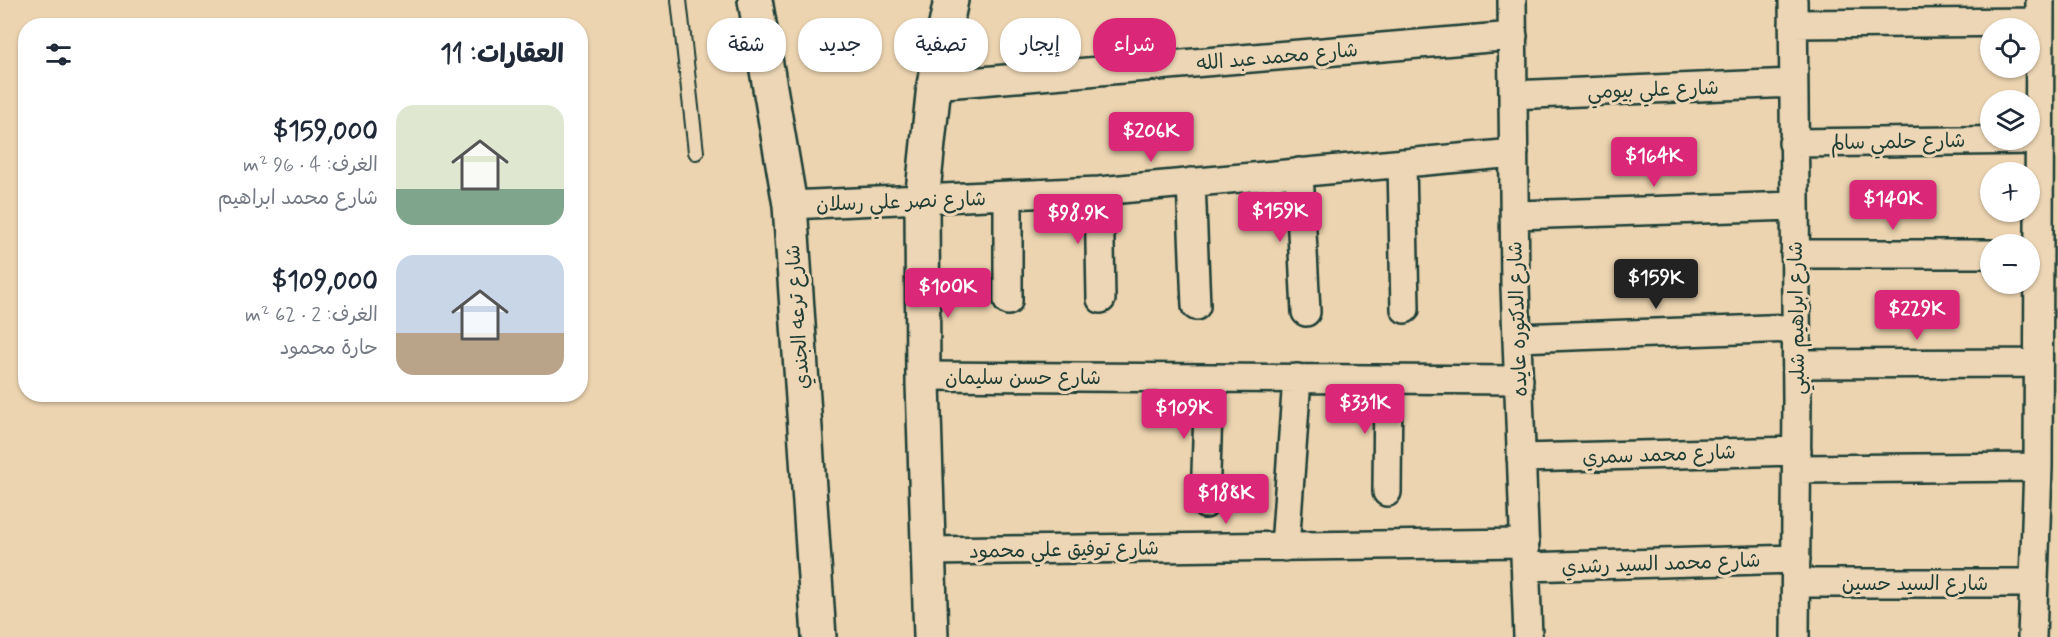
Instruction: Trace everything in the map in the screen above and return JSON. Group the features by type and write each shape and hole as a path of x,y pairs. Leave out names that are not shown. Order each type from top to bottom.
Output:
{"main road":[{"name":"شارع ترعه الجندي","path":"756,0 790,205 819,637"},
{"path":"931,637 922,376 922,201 934,85 951,0"}],"street":[{"name":"شارع الدكتوره عايده","path":"1512,0 1517,338 1528,637"},
{"path":"1793,12 2040,11 2040,90"},
{"name":"شارع ابراهيم شلبي","path":"1793,12 1792,83 1797,364 1796,637"},
{"name":"شارع محمد عبد الله","path":"934,85 1513,36"},
{"name":"شارع علي بيومي","path":"1513,95 1792,83"},
{"name":"شارع حلمي سالم","path":"1793,143 1980,141"},
{"path":"2035,234 2039,150"},
{"name":"شارع نصر علي رسلان","path":"790,205 922,201 1099,191 1514,153"},
{"path":"1402,163 1405,309"},
{"path":"1299,172 1306,312"},
{"path":"1191,182 1196,306"},
{"path":"1099,191 1101,298"},
{"path":"1008,196 1008,301"},
{"path":"1515,215 1794,206"},
{"path":"1795,254 1980,254"},
{"path":"2032,637 2038,467 2035,294"},
{"path":"1517,338 1796,328"},
{"path":"1797,364 2038,363"},
{"name":"شارع حسن سليمان","path":"922,376 1519,380"},
{"path":"1205,504 1209,378"},
{"path":"1285,547 1297,378"},
{"path":"1387,492 1388,379"},
{"name":"شارع محمد سمري","path":"1521,458 1797,460 2038,467"},
{"name":"شارع توفيق علي محمود","path":"928,551 1285,547 1525,555"},
{"name":"شارع محمد السيد رشدي","path":"1525,555 1796,571"},
{"name":"شارع السيد حسين","path":"1796,571 2034,583"}],"lane":[{"path":"679,0 696,152"}]}
